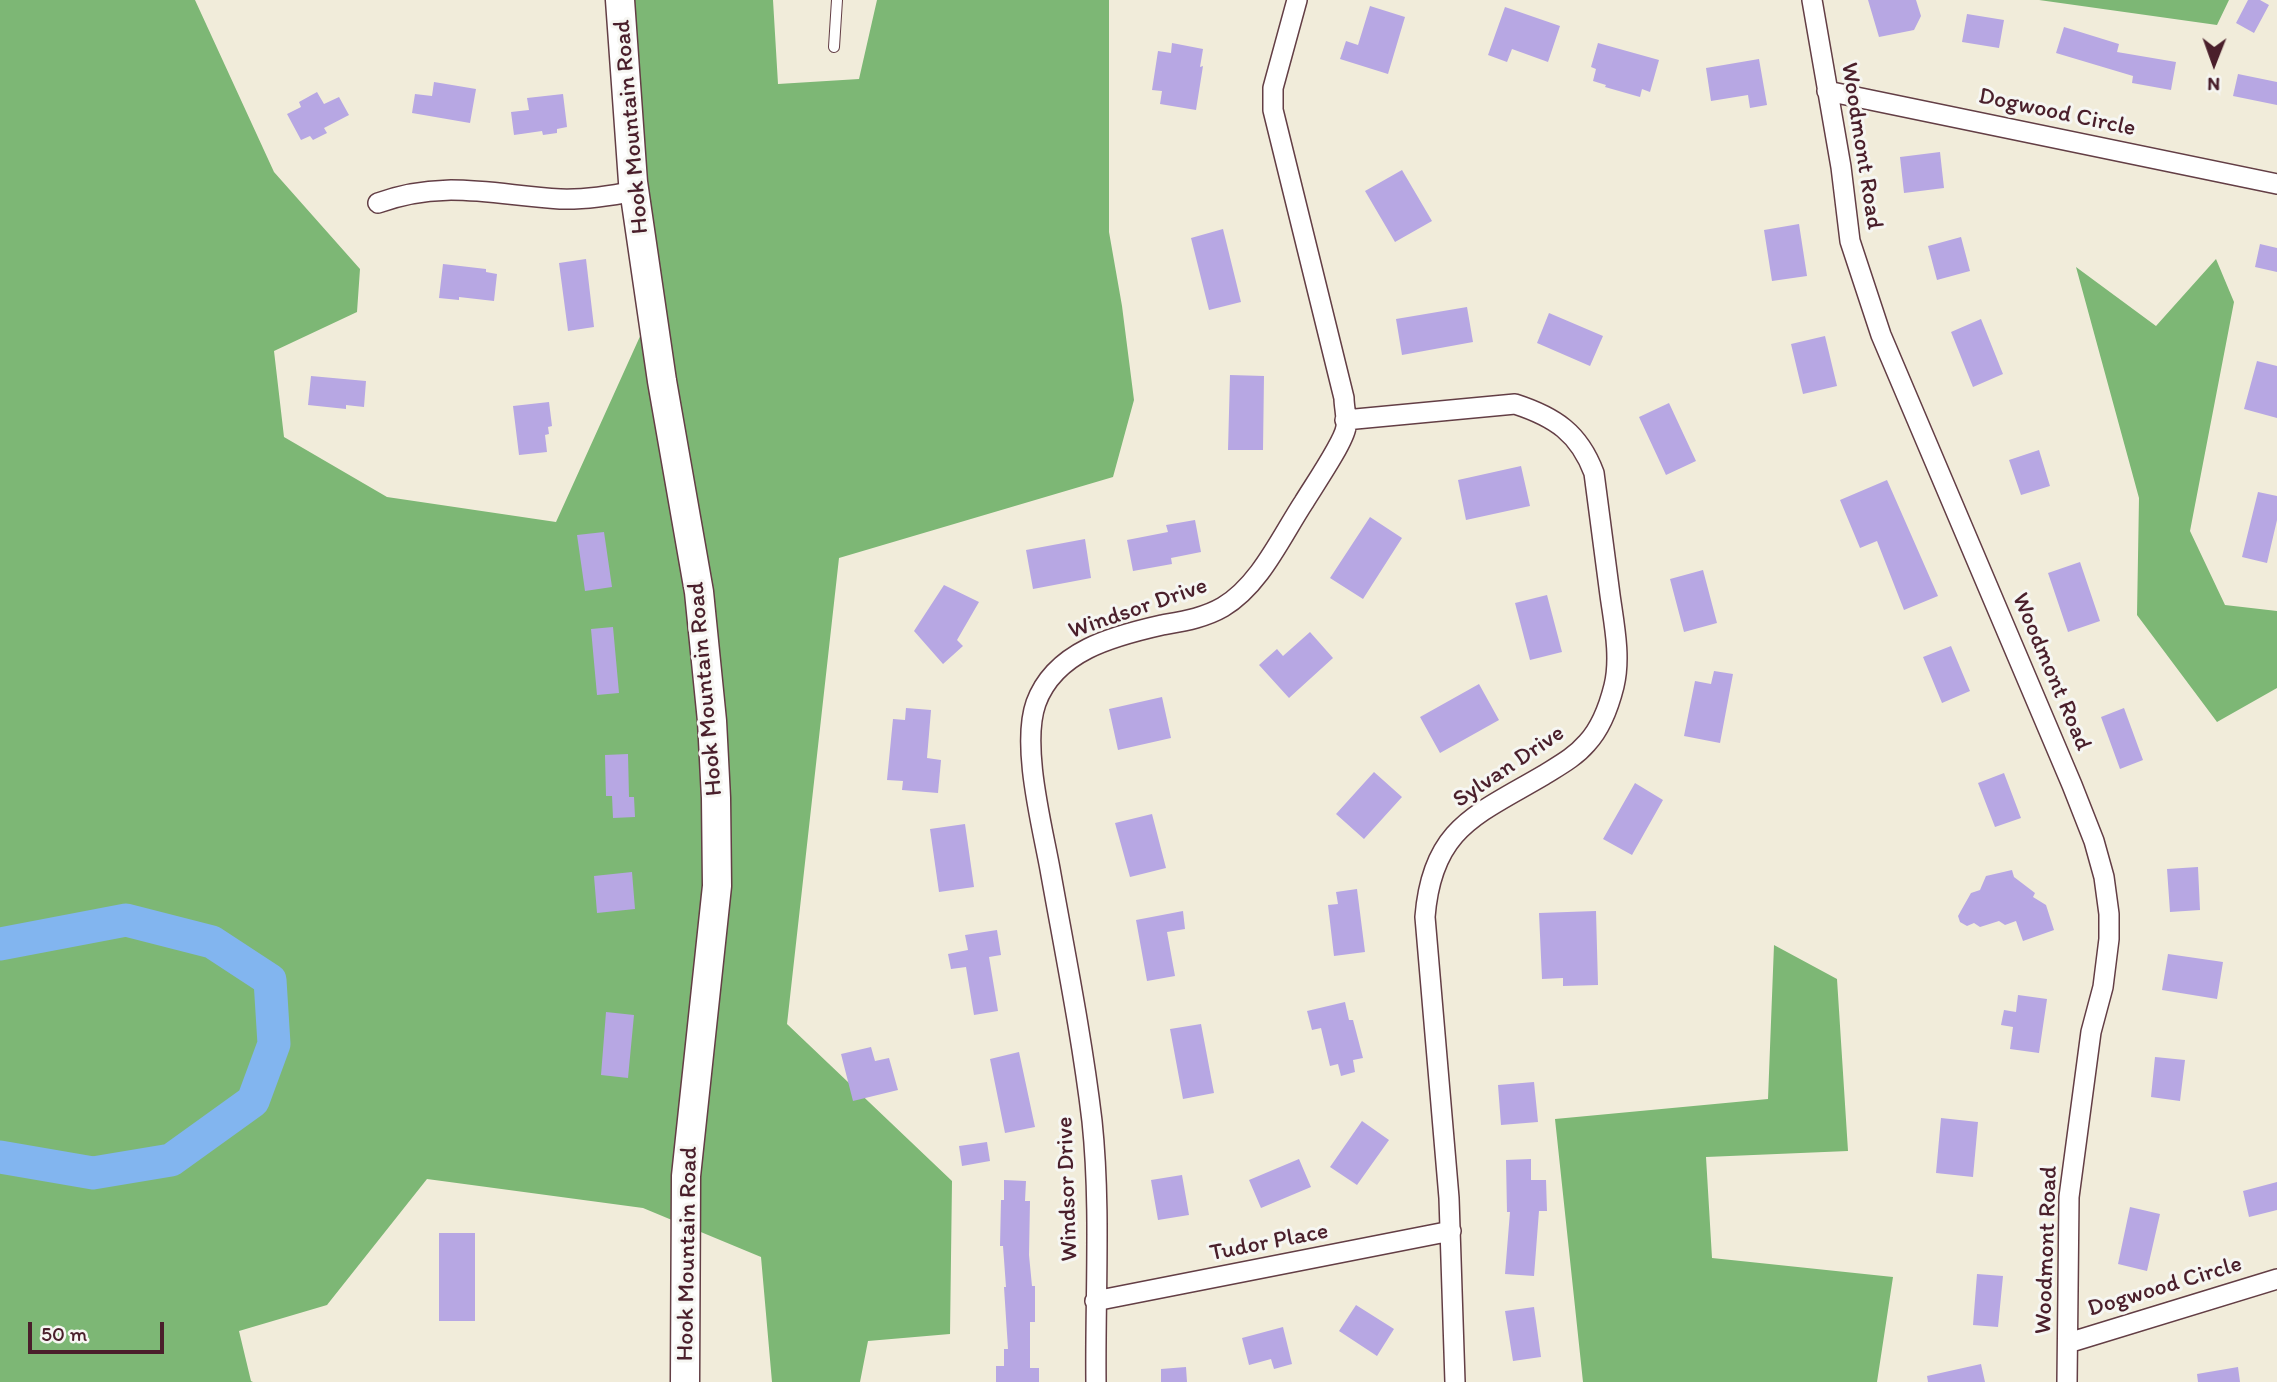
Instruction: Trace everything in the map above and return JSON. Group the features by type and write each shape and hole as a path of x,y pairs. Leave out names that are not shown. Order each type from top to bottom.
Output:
{"street":[{"name":"Hook Mountain Road","path":"620,0 635,191 663,381 699,592 712,721 716,798 717,886 686,1176 685,1382"},
{"name":"Windsor Drive","path":"1096,1382 1092,1125 1084,1059 1035,786 1030,736 1035,706 1042,688 1057,668 1079,652 1123,636 1200,618 1225,606 1244,590 1325,469 1346,429 1344,398 1273,110 1273,88 1297,0"},
{"name":"Woodmont Road","path":"1812,0 1841,167 1850,241 1868,299 2095,841 2104,877 2109,939 2103,987 2091,1032 2070,1197 2067,1382"},
{"name":"Dogwood Circle","path":"1827,91 2277,184"},
{"path":"378,203 423,190 458,189 561,199 595,198 635,191"},
{"name":"Sylvan Drive","path":"1345,420 1515,404 1548,416 1572,435 1584,450 1594,473 1615,635 1614,685 1596,731 1570,759 1471,817 1454,835 1431,874 1425,917 1451,1231 1455,1382"},
{"name":"Tudor Place","path":"1095,1301 1451,1231"},
{"name":"Dogwood Circle","path":"2068,1343 2277,1279"}],"lane":[{"path":"834,47 837,0"}],"green space":[{"path":"0,0 195,0 274,172 360,269 357,312 274,351 284,437 387,497 556,522 656,301 618,0 773,0 778,84 859,79 877,0 1109,0 1109,232 1134,400 1113,477 839,558 787,1024 952,1181 950,1334 868,1341 860,1382 772,1382 761,1257 643,1208 427,1179 327,1305 239,1331 253,1382 0,1382"},
{"path":"2039,0 2229,0 2217,25"},
{"path":"2216,259 2234,302 2190,531 2225,605 2277,611 2277,688 2217,722 2137,615 2139,498 2076,267 2156,326"},
{"path":"1774,945 1837,979 1848,1151 1706,1157 1712,1258 1893,1277 1877,1382 1583,1382 1555,1119 1768,1099"}],"building":[{"path":"1868,0 1916,0 1921,16 1914,30 1879,37"},
{"path":"2248,0 2260,0 2269,5 2254,33 2236,23"},
{"path":"1370,6 1405,17 1388,74 1340,59 1346,41 1358,45"},
{"path":"1505,7 1560,26 1548,62 1512,49 1507,62 1488,55"},
{"path":"1967,14 2004,20 1999,48 1962,42"},
{"path":"2064,27 2119,44 2117,52 2176,62 2171,90 2132,83 2133,76 2056,53"},
{"path":"1172,43 1203,49 1196,110 1160,104 1162,91 1152,90 1158,51 1171,53"},
{"path":"1598,43 1659,60 1650,92 1642,89 1640,97 1593,81 1596,69 1591,67"},
{"path":"1759,59 1767,105 1750,108 1748,95 1711,101 1706,68"},
{"path":"2238,74 2277,82 2277,105 2233,96"},
{"path":"434,82 476,89 470,123 412,113 415,94 432,96"},
{"path":"317,92 324,104 339,97 349,115 324,128 327,133 313,140 310,136 301,140 287,114 301,107 299,102"},
{"path":"563,94 567,127 557,129 557,133 543,135 542,131 514,135 511,112 529,110 527,98"},
{"path":"1940,152 1944,188 1904,193 1900,157"},
{"path":"1402,170 1432,221 1395,242 1365,191"},
{"path":"1799,224 1807,276 1772,281 1764,230"},
{"path":"1223,229 1241,302 1209,310 1191,238"},
{"path":"1961,237 1970,271 1937,280 1928,246"},
{"path":"2260,244 2277,248 2277,272 2255,267"},
{"path":"586,259 594,327 568,331 559,263"},
{"path":"443,264 486,269 486,272 497,274 494,301 439,298"},
{"path":"1467,307 1473,342 1402,355 1396,319"},
{"path":"1549,313 1603,336 1590,366 1537,343"},
{"path":"1981,319 2003,374 1973,387 1951,332"},
{"path":"1825,336 1837,386 1803,394 1791,344"},
{"path":"2257,361 2277,366 2277,418 2244,409"},
{"path":"1230,375 1264,376 1263,450 1228,450"},
{"path":"311,376 366,381 364,407 346,405 346,409 308,405"},
{"path":"549,402 552,426 548,427 549,434 545,435 547,452 519,455 513,406"},
{"path":"1669,403 1696,461 1666,475 1639,417"},
{"path":"2039,450 2050,486 2021,495 2009,460"},
{"path":"1521,466 1530,506 1466,520 1458,480"},
{"path":"1887,480 1938,596 1904,610 1877,541 1860,548 1840,500"},
{"path":"2258,492 2277,496 2277,520 2267,563 2242,557"},
{"path":"1370,517 1402,538 1363,599 1330,578"},
{"path":"1195,520 1201,552 1171,558 1172,564 1133,571 1127,540 1168,532 1166,525"},
{"path":"604,532 612,587 585,591 577,535"},
{"path":"1085,539 1091,578 1033,589 1026,550"},
{"path":"2080,562 2100,621 2068,632 2048,573"},
{"path":"1703,570 1717,623 1684,632 1670,579"},
{"path":"944,585 979,602 957,640 963,646 943,664 914,631"},
{"path":"1547,595 1562,652 1530,660 1515,603"},
{"path":"613,627 619,693 597,695 591,629"},
{"path":"1310,632 1333,658 1289,698 1259,665 1277,649 1283,656"},
{"path":"1951,646 1970,691 1942,703 1923,657"},
{"path":"1714,671 1733,674 1720,743 1684,736 1695,681 1711,684"},
{"path":"1479,684 1499,720 1440,753 1420,717"},
{"path":"1162,697 1171,738 1118,750 1109,709"},
{"path":"906,708 931,710 927,758 941,760 938,793 902,790 903,781 887,780 893,719 905,720"},
{"path":"2124,708 2143,760 2120,769 2101,717"},
{"path":"628,754 629,797 634,797 635,817 613,818 612,796 606,796 605,755"},
{"path":"1374,772 1402,797 1364,839 1336,814"},
{"path":"2004,773 2021,818 1995,827 1978,783"},
{"path":"1635,783 1663,800 1632,855 1603,839"},
{"path":"1152,814 1166,868 1130,877 1115,823"},
{"path":"965,824 974,887 939,892 930,829"},
{"path":"2198,867 2200,910 2170,912 2167,869"},
{"path":"2012,870 2014,877 2035,893 2033,897 2046,905 2054,930 2023,941 2016,921 2005,925 1999,921 1980,927 1974,923 1967,926 1960,922 1958,916 1971,893 1980,890 1986,876"},
{"path":"632,872 635,909 597,913 594,876"},
{"path":"1357,889 1365,952 1334,956 1328,905 1338,904 1336,892"},
{"path":"1183,911 1185,929 1167,932 1175,976 1147,981 1136,920"},
{"path":"1596,911 1598,985 1563,986 1563,978 1542,979 1539,913"},
{"path":"997,930 1001,955 989,957 998,1011 974,1015 966,967 951,969 948,954 968,950 965,935"},
{"path":"2168,954 2223,962 2217,999 2162,990"},
{"path":"2018,995 2047,999 2039,1053 2010,1049 2013,1027 2001,1025 2004,1010 2016,1012"},
{"path":"1345,1002 1349,1020 1353,1020 1363,1058 1353,1060 1355,1072 1341,1076 1338,1064 1330,1066 1321,1028 1312,1030 1307,1011"},
{"path":"606,1012 634,1015 628,1078 601,1075"},
{"path":"1201,1024 1214,1093 1183,1099 1170,1029"},
{"path":"871,1047 875,1061 889,1058 898,1090 853,1101 841,1054"},
{"path":"1019,1052 1035,1127 1005,1133 990,1059"},
{"path":"2155,1057 2185,1060 2180,1101 2151,1097"},
{"path":"1534,1082 1538,1122 1501,1125 1498,1085"},
{"path":"1941,1118 1978,1122 1973,1177 1936,1173"},
{"path":"1362,1121 1389,1140 1357,1185 1330,1167"},
{"path":"987,1142 990,1161 962,1166 959,1146"},
{"path":"1299,1159 1311,1187 1261,1208 1249,1180"},
{"path":"1531,1159 1531,1180 1546,1180 1547,1211 1539,1211 1534,1276 1505,1274 1510,1212 1507,1212 1506,1160"},
{"path":"1182,1175 1189,1215 1158,1220 1151,1180"},
{"path":"1004,1180 1026,1181 1025,1201 1030,1201 1029,1255 1032,1286 1035,1286 1035,1322 1030,1322 1030,1368 1039,1368 1039,1382 996,1382 996,1366 1004,1366 1004,1349 1008,1349 1003,1246 1000,1246"},
{"path":"2277,1182 2277,1210 2249,1217 2243,1191"},
{"path":"2130,1207 2160,1214 2147,1271 2118,1264"},
{"path":"439,1233 475,1233 475,1321 439,1321"},
{"path":"1977,1274 2003,1276 1998,1327 1973,1325"},
{"path":"1356,1305 1394,1329 1377,1356 1339,1331"},
{"path":"1534,1307 1541,1357 1513,1361 1505,1311"},
{"path":"1283,1327 1292,1364 1274,1369 1271,1359 1249,1365 1242,1338"},
{"path":"1981,1364 1985,1382 1928,1382 1927,1376"},
{"path":"1186,1367 1187,1382 1161,1382 1161,1369"},
{"path":"2238,1367 2240,1382 2198,1382 2197,1374"}],"waterway":[{"path":"0,944 126,920 212,942 270,980 274,1044 253,1101 171,1160 93,1173 0,1157"}]}
